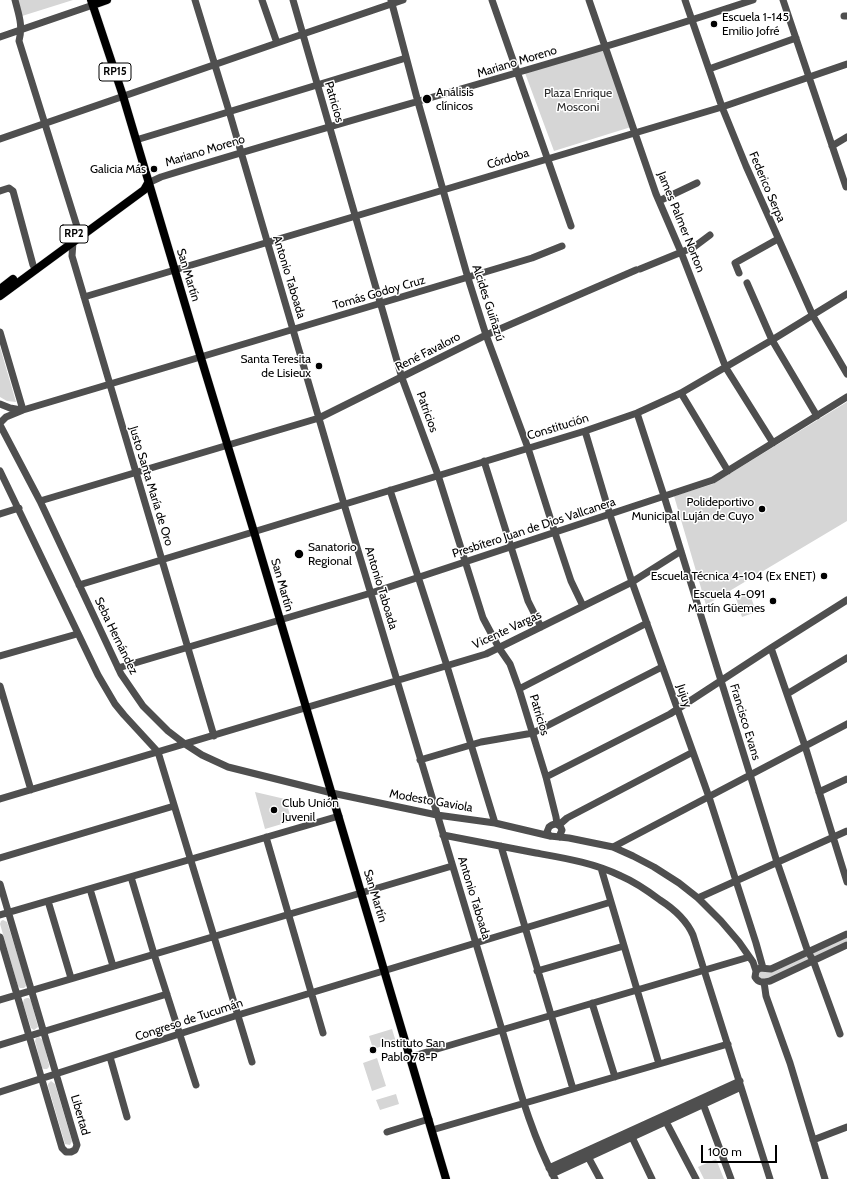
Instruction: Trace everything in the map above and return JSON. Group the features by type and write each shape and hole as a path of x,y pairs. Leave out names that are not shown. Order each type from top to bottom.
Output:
{"main road":[{"path":"92,2 107,0"},
{"name":"San Martín","path":"92,2 123,96 174,270 228,445 446,1179"},
{"name":"RP2","path":"0,290 11,288 143,184 148,183"},
{"name":"RP2","path":"0,290 33,264 73,242 80,233"}],"street":[{"path":"15,0 22,30 19,41 80,233"},
{"name":"Antonio Taboada","path":"195,0 294,329 344,504 475,943 524,1103 552,1174"},
{"path":"262,0 277,43"},
{"name":"Patricios","path":"293,0 402,378 438,475 483,618 499,648 510,664 519,689 546,777 559,829"},
{"path":"0,140 392,2 403,0"},
{"path":"492,0 572,226"},
{"name":"James Palmer Norton","path":"589,0 659,201 681,252 726,368 773,443"},
{"name":"Federico Serpa","path":"685,0 722,107 778,239 813,316 847,374"},
{"name":"Mariano Moreno","path":"148,183 161,177 241,152 518,73 753,0"},
{"path":"783,0 846,187"},
{"path":"0,37 22,30 92,2"},
{"name":"Alcides Guiñazú","path":"392,2 418,102 468,278 486,335 528,448 572,582 583,606"},
{"path":"709,69 796,38"},
{"path":"136,140 406,58"},
{"name":"Córdoba","path":"84,297 722,107 847,64"},
{"path":"832,146 847,138"},
{"path":"659,201 697,184"},
{"path":"0,191 9,188 13,191 33,264"},
{"name":"René Favaloro","path":"40,501 320,418 486,335 694,247 710,235"},
{"path":"739,273 734,263 778,239"},
{"name":"Justo Santa María de Oro","path":"73,242 72,256 214,736"},
{"name":"Tomás Godoy Cruz","path":"0,424 9,416 23,410 468,278 532,258 562,246"},
{"path":"60,248 68,251 72,256"},
{"path":"747,283 772,340 817,416"},
{"name":"Constitución","path":"79,585 528,448 637,413 681,393 726,368 847,294"},
{"path":"0,332 23,410 10,408 0,404"},
{"path":"681,393 728,471"},
{"name":"Presbítero Juan de Dios Vallcanera","path":"118,668 371,593 713,480 847,397"},
{"name":"Francisco Evans","path":"637,413 664,496 776,862 808,952 813,960 840,1034"},
{"name":"Seba Hernández","path":"0,424 40,501 118,668 143,706 156,720 185,744 202,755 228,767 332,793"},
{"name":"Jujuy","path":"585,430 632,582 709,797 736,881 761,969"},
{"path":"484,461 528,601 541,627"},
{"path":"0,471 98,675 115,704 158,752 252,1062"},
{"path":"390,490 447,666 495,823"},
{"path":"0,514 19,508"},
{"name":"Vicente Vargas","path":"0,799 486,654 632,582 680,551"},
{"path":"546,777 677,710 720,680 847,600"},
{"path":"519,689 647,623"},
{"path":"0,656 77,634"},
{"path":"771,648 805,746 847,882"},
{"path":"787,694 847,658"},
{"path":"420,760 481,742 533,733 662,667"},
{"path":"0,686 31,790"},
{"path":"613,848 847,724"},
{"name":"Modesto Gaviola","path":"332,793 437,815 495,823 550,836 559,829 567,818 693,752"},
{"path":"819,792 847,779"},
{"path":"0,858 174,806"},
{"path":"0,915 339,816"},
{"name":"Modesto Gaviola","path":"526,830 549,827 554,824 559,829"},
{"path":"549,827 548,832 550,836"},
{"path":"559,829 569,838 613,848 633,856 654,866 679,883 698,898 721,921 751,959 769,975 769,978 764,982"},
{"path":"698,898 847,831"},
{"path":"443,835 557,857 601,868 620,875 650,892 667,904 687,923 693,935 770,1179"},
{"path":"266,837 323,1033"},
{"path":"501,846 524,928 573,1089"},
{"path":"0,1000 452,866"},
{"path":"601,868 659,1064"},
{"path":"131,877 196,1085"},
{"name":"Libertad","path":"0,884 76,1145 75,1150 71,1152 66,1152 62,1148 0,937"},
{"path":"90,889 113,966"},
{"path":"48,901 71,978"},
{"name":"Congreso de Tucumán","path":"0,1092 311,992 611,902"},
{"path":"825,1179 790,1063 766,996 755,975 761,969 771,969 847,934"},
{"path":"756,979 759,982 770,981 847,945"},
{"path":"538,971 624,946"},
{"path":"410,1057 704,970 751,959"},
{"path":"764,982 766,996"},
{"path":"0,1045 167,994"},
{"path":"592,1003 615,1077"},
{"path":"432,1130 728,1044"},
{"path":"110,1057 128,1117"},
{"path":"552,1174 587,1154 740,1084"},
{"path":"702,1102 731,1179"},
{"path":"387,1132 429,1119"},
{"path":"665,1119 696,1179"},
{"path":"813,1140 847,1128"},
{"path":"631,1134 652,1179"},
{"path":"587,1154 600,1179"}],"green space":[{"path":"17,0 73,0 22,16"},
{"name":"Plaza Enrique Mosconi","path":"603,50 631,127 554,151 525,73"},
{"path":"0,347 16,402 7,401 0,397"},
{"name":"Polideportivo Municipal Luján de Cuyo","path":"847,402 847,521 706,605 674,496 713,484"},
{"path":"749,591 756,612 742,617 735,595"},
{"name":"Club Unión Juvenil","path":"255,792 285,799 292,821 265,829"},
{"path":"3,920 7,922 26,982 26,986 24,988 20,988 18,986 0,924"},
{"path":"847,934 847,945 765,982 755,973"},
{"path":"27,998 31,1001 38,1027 34,1030 31,1028 23,1003 24,999"},
{"path":"392,1029 396,1042 373,1049 369,1036"},
{"path":"39,1037 43,1040 49,1065 47,1069 42,1068 35,1041 36,1038"},
{"path":"377,1058 386,1086 372,1091 363,1063"},
{"path":"51,1081 55,1084 72,1141 70,1145 65,1144 48,1086"},
{"path":"396,1094 399,1104 380,1110 376,1100"},
{"path":"716,1159 724,1179 704,1179 698,1167"}],"place":[{"name":"Escuela 1-145 Emilio Jofré","path":"714,24"},
{"name":"Análisis clínicos","path":"427,99"},
{"name":"Galicia Más","path":"154,169"},
{"name":"Santa Teresita de Lisieux","path":"319,366"},
{"name":"Polideportivo Municipal Luján de Cuyo","path":"762,509"},
{"name":"Sanatorio Regional","path":"299,554"},
{"name":"Escuela Técnica 4-104 (Ex ENET)","path":"824,576"},
{"name":"Escuela 4-091 Martín Güemes","path":"773,601"},
{"name":"Club Unión Juvenil","path":"274,810"},
{"name":"Instituto San Pablo 78-P","path":"373,1050"}]}
